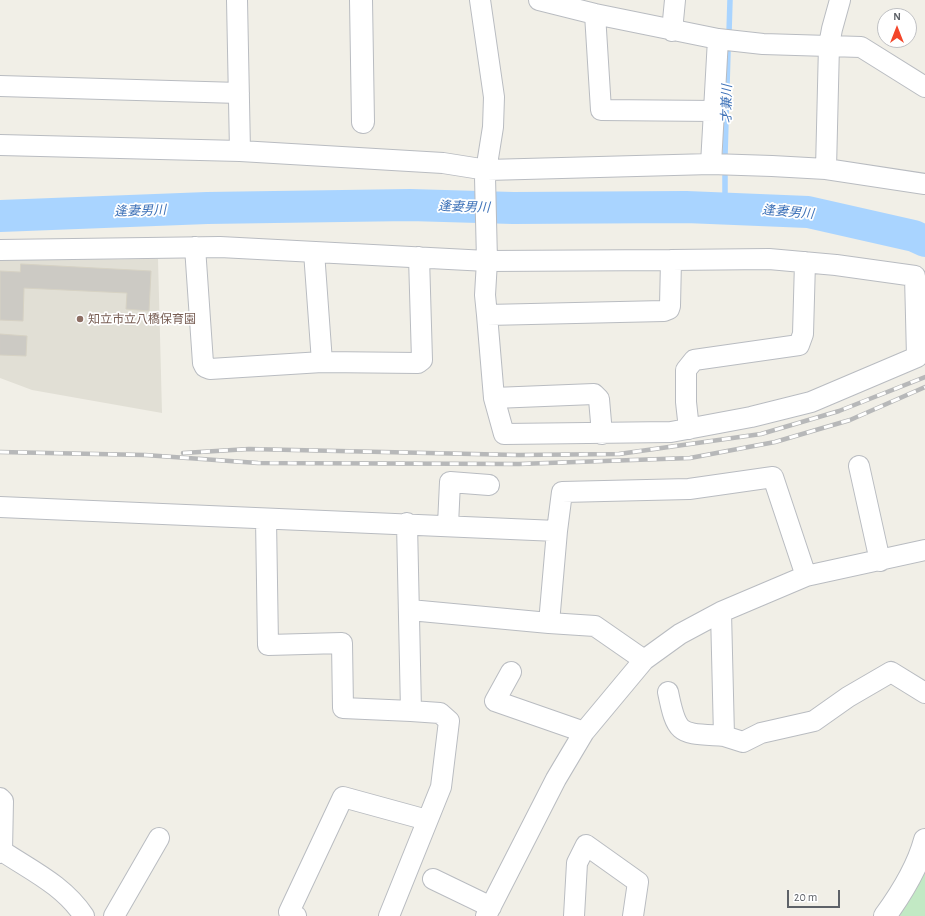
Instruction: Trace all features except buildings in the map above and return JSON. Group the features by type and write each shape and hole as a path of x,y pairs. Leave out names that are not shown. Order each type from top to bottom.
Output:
{"street":[{"path":"237,0 240,151"},
{"path":"361,0 363,122"},
{"path":"0,250 195,247 419,257 486,255 671,260 769,259 805,262 916,276 917,357 811,402 751,417 689,429 671,432 602,434 504,434 494,398 485,295 486,255 486,173 493,127 494,97 480,0"},
{"path":"539,0 672,31 718,39 763,44 861,47 925,87"},
{"path":"672,31 675,0"},
{"path":"826,169 830,45 832,29 840,0"},
{"path":"595,14 601,110 715,111"},
{"path":"711,164 718,39"},
{"path":"0,86 239,93"},
{"path":"0,145 240,151 443,163 486,173 711,164 826,169 925,184"},
{"path":"195,247 203,363 205,367 210,369 322,362 418,363 422,360 419,257"},
{"path":"314,252 322,362"},
{"path":"487,315 664,311 669,309 670,306 671,260"},
{"path":"689,429 686,402 686,370 690,363 699,359 799,344 803,334 805,262"},
{"path":"494,398 594,394 599,399 602,434"},
{"path":"859,466 880,561"},
{"path":"549,623 557,530 562,492 689,490 773,477 806,576"},
{"path":"448,525 450,482 489,485"},
{"path":"0,507 557,530"},
{"path":"266,519 268,645 342,643 343,708 440,713 449,721 441,787 389,916"},
{"path":"406,523 410,610 411,711"},
{"path":"433,879 489,912 556,779 584,732 644,660 680,634 721,612 806,576 925,550"},
{"path":"410,610 595,626 644,660"},
{"path":"721,612 724,736"},
{"path":"510,672 495,702 584,732"},
{"path":"668,692 673,718 677,726 687,734 724,736 743,742 761,733 814,721 848,697 891,672 925,693"},
{"path":"296,916 289,912 343,797 427,820"},
{"path":"0,798 3,801 1,852 59,886 75,903 84,916"},
{"path":"114,916 158,838"},
{"path":"885,916 899,894 922,850 925,840"},
{"path":"574,916 577,863 586,845 638,882 633,916"}],"shaded area":[{"name":"知立市立八橋保育園","path":"158,259 162,413 32,390 0,378 0,260"}],"green space":[{"path":"925,863 925,916 899,916 914,891"}],"waterway":[{"name":"才兼川","path":"729,33 730,0"},
{"name":"才兼川","path":"725,156 728,52"},
{"name":"才兼川","path":"717,208 725,195 725,176"},
{"name":"逢妻男川","path":"0,216 207,208 410,205 513,208 686,207 808,212 914,236 925,241"}],"railway":[{"path":"183,453 249,449 518,455 619,454 761,434 839,411 925,377"},
{"path":"0,452 145,455 258,463 519,464 690,458 775,442 850,420 925,387"}],"place":[{"name":"知立市立八橋保育園","path":"80,319"}]}
